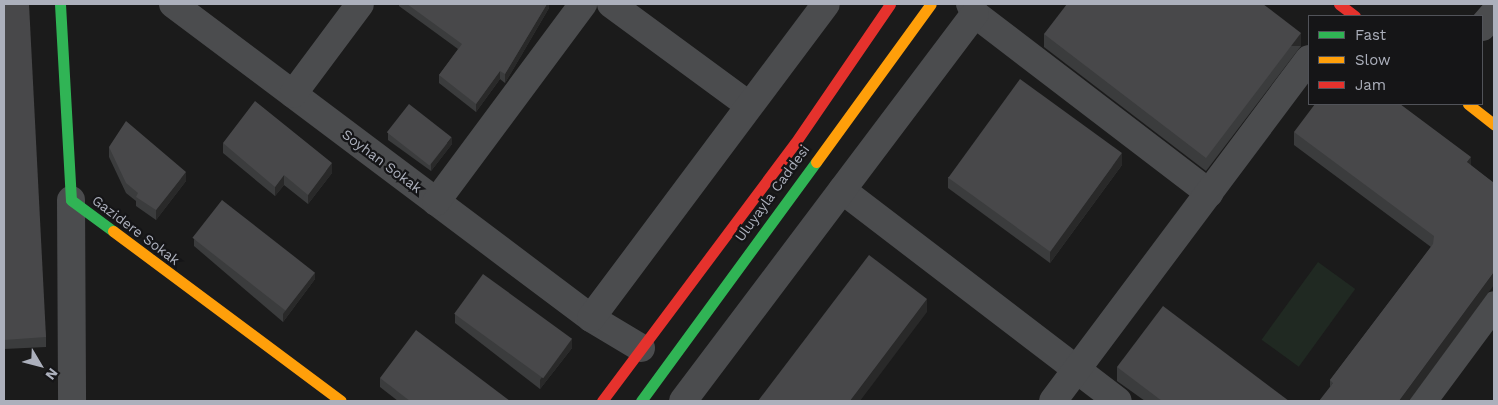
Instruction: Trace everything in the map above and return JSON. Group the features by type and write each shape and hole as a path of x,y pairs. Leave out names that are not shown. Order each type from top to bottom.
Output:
{"main road":[{"name":"Gazidere Sokak","path":"60,4 71,200 338,400"},
{"name":"Uluyayla Caddesi","path":"602,401 795,143 890,4"},
{"name":"Uluyayla Caddesi","path":"641,401 931,4"},
{"path":"1469,105 1494,124"}],"street":[{"name":"Soyhan Sokak","path":"173,4 591,318 641,348"},
{"path":"293,94 360,4"},
{"path":"436,202 583,4"},
{"path":"591,318 747,104 826,4"},
{"path":"615,5 747,104"},
{"path":"689,399 972,9 1208,193"},
{"path":"1483,27 1494,13"},
{"path":"1054,401 1308,60"},
{"path":"842,190 1118,401"},
{"path":"71,200 72,401"},
{"path":"1422,401 1494,305"}],"shaded area":[{"path":"1318,262 1355,289 1299,367 1262,340"}],"building":[{"path":"4,4 29,4 46,337 4,340"},
{"path":"407,4 547,4 505,74 500,71 476,104 439,75 462,44"},
{"path":"1067,4 1263,4 1301,33 1206,158 1044,34"},
{"path":"1020,79 1122,153 1050,252 948,178"},
{"path":"255,101 332,163 308,195 284,175 275,187 223,143"},
{"path":"409,104 452,137 429,166 387,132"},
{"path":"1314,105 1401,105 1471,157 1467,162 1494,183 1494,272 1399,401 1319,401 1333,383 1330,380 1433,244 1434,236 1294,132"},
{"path":"126,121 186,172 156,210 136,197 138,193 126,183 109,147"},
{"path":"222,200 315,273 285,310 192,238"},
{"path":"869,255 927,299 850,401 758,401"},
{"path":"483,274 572,339 543,378 454,314"},
{"path":"1163,306 1289,401 1162,401 1117,367"},
{"path":"416,330 510,401 410,401 380,378"}],"traffic: fast":[{"path":"60,4 71,200 113,231"},
{"path":"641,401 816,162"}],"traffic: slow":[{"path":"816,162 931,4"},
{"path":"1469,105 1494,124"},
{"path":"113,231 341,401"}],"traffic: jam":[{"path":"602,401 795,143 890,4"},
{"path":"1339,4 1354,15"}]}
